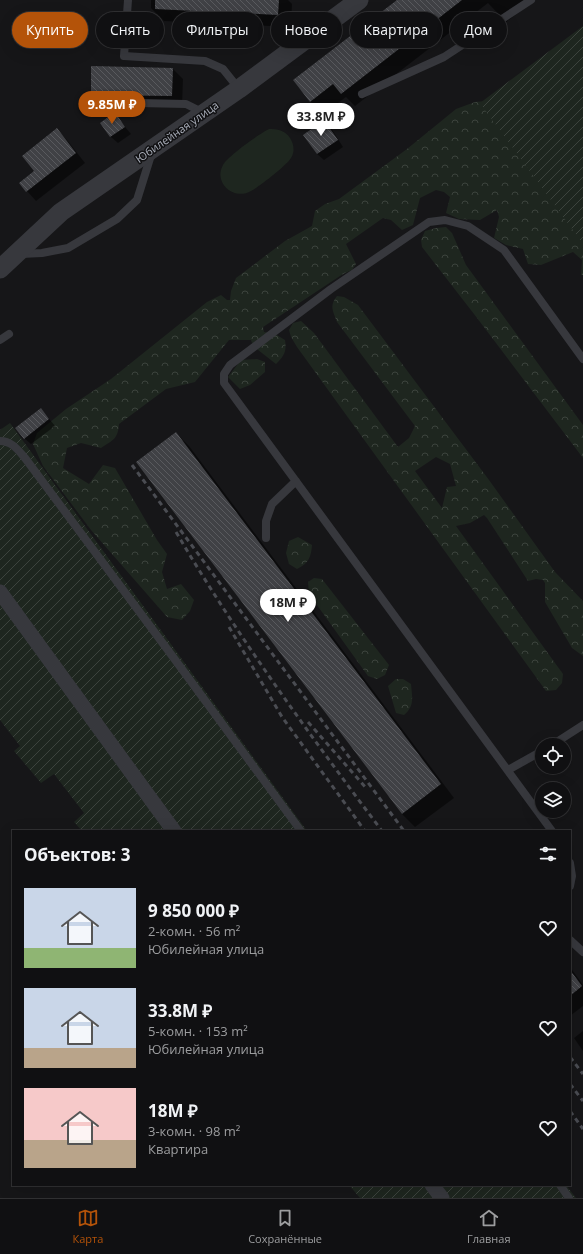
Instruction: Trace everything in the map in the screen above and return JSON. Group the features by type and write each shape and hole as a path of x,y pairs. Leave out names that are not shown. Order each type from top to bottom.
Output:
{"street":[{"name":"Юбилейная улица","path":"0,270 61,212 239,89 359,0"},
{"path":"0,592 173,830"},
{"path":"433,1186 442,1198"}],"lane":[{"path":"128,0 124,56 206,61 223,69 239,89"},
{"path":"362,94 444,57 531,0"},
{"path":"91,102 186,104 204,113"},
{"path":"17,254 42,254 68,248 117,219 137,200 154,148"},
{"path":"551,830 224,383 224,374 230,365 325,294 429,222 445,220 468,226 504,250 583,360"},
{"path":"0,340 9,334"},
{"path":"0,441 6,441 14,446 25,458 300,830"},
{"path":"266,538 266,520 272,504 296,481"},
{"path":"563,738 583,725"},
{"path":"508,770 535,755"},
{"path":"571,870 571,881"},
{"path":"571,941 583,952"},
{"path":"561,1186 569,1198"}],"green space":[{"path":"583,26 583,244 480,103"},
{"path":"486,101 583,231 583,275 581,275 582,260 573,252 541,265 528,264 523,249 506,245 494,238 499,217 497,210 480,220 459,219 446,213 450,197 444,192 436,190 420,198 413,225 402,230 391,220 383,218 346,244 356,264 352,270 343,274 263,327 264,332 275,334 285,340 286,347 284,353 276,364 253,346 251,340 229,340 195,382 166,389 119,424 116,436 109,443 101,448 81,443 67,448 63,468 89,484 103,465 115,468 157,540 167,554 162,572 167,589 181,584 194,600 190,611 182,620 167,617 91,530 43,466 33,444 37,433 66,409 111,379 207,302 221,295 227,300 230,300 231,291 236,278 285,241 312,226 315,211 325,204 339,199 407,149 456,109 475,102"},
{"path":"269,129 281,130 288,135 294,148 291,158 272,176 251,191 238,194 232,192 223,184 221,178 223,165 251,140"},
{"path":"446,227 452,233 466,265 583,425 583,458 422,247 421,240 425,231"},
{"path":"337,296 344,297 358,305 489,480 555,572 583,601 583,656 572,648 545,602 545,583 543,580 536,579 528,581 487,518 484,515 470,523 456,526 563,674 562,683 556,690 546,691 291,337 289,330 293,323 301,321 314,333 398,447 409,438 415,426 337,322 332,309","holes":["436,457 450,464 456,486 447,487 442,508 415,471"]},
{"path":"257,359 265,362 265,372 250,385 240,389 228,377 241,360"},
{"path":"10,423 306,830 81,830 74,822 84,813 54,774 41,783 14,751 20,746 0,720 0,430"},
{"path":"298,537 312,545 309,559 297,569 289,564 286,553 289,541"},
{"path":"314,578 322,579 389,665 385,675 377,679 368,676 309,594 308,582"},
{"path":"396,679 403,679 411,684 411,705 408,712 404,715 396,713 388,686"},
{"path":"350,1186 567,1186 576,1198 360,1198"}],"building":[{"path":"155,0 279,0 278,12 271,12 271,15 263,14 263,12 216,12 155,9"},
{"path":"397,0 462,0 442,16 442,12 381,12"},
{"path":"350,36 350,48 400,48 341,94 333,84 310,102 293,80 335,48 342,48 342,42"},
{"path":"91,66 173,68 172,96 91,95"},
{"path":"111,115 117,115 125,127 110,137 100,123"},
{"path":"324,120 338,140 317,154 303,135"},
{"path":"57,128 76,153 26,192 19,183 34,171 22,156"},
{"path":"41,408 49,419 24,439 15,428"},
{"path":"176,432 441,784 402,814 136,462"},
{"path":"571,971 582,986 571,995"}],"railway":[{"path":"132,465 403,830"},
{"path":"176,532 249,647 381,830"},
{"path":"229,627 282,717 364,830"},
{"path":"308,722 366,788"},
{"path":"571,1058 583,1074"},
{"path":"571,1085 583,1101"},
{"path":"571,1112 583,1129"}]}
